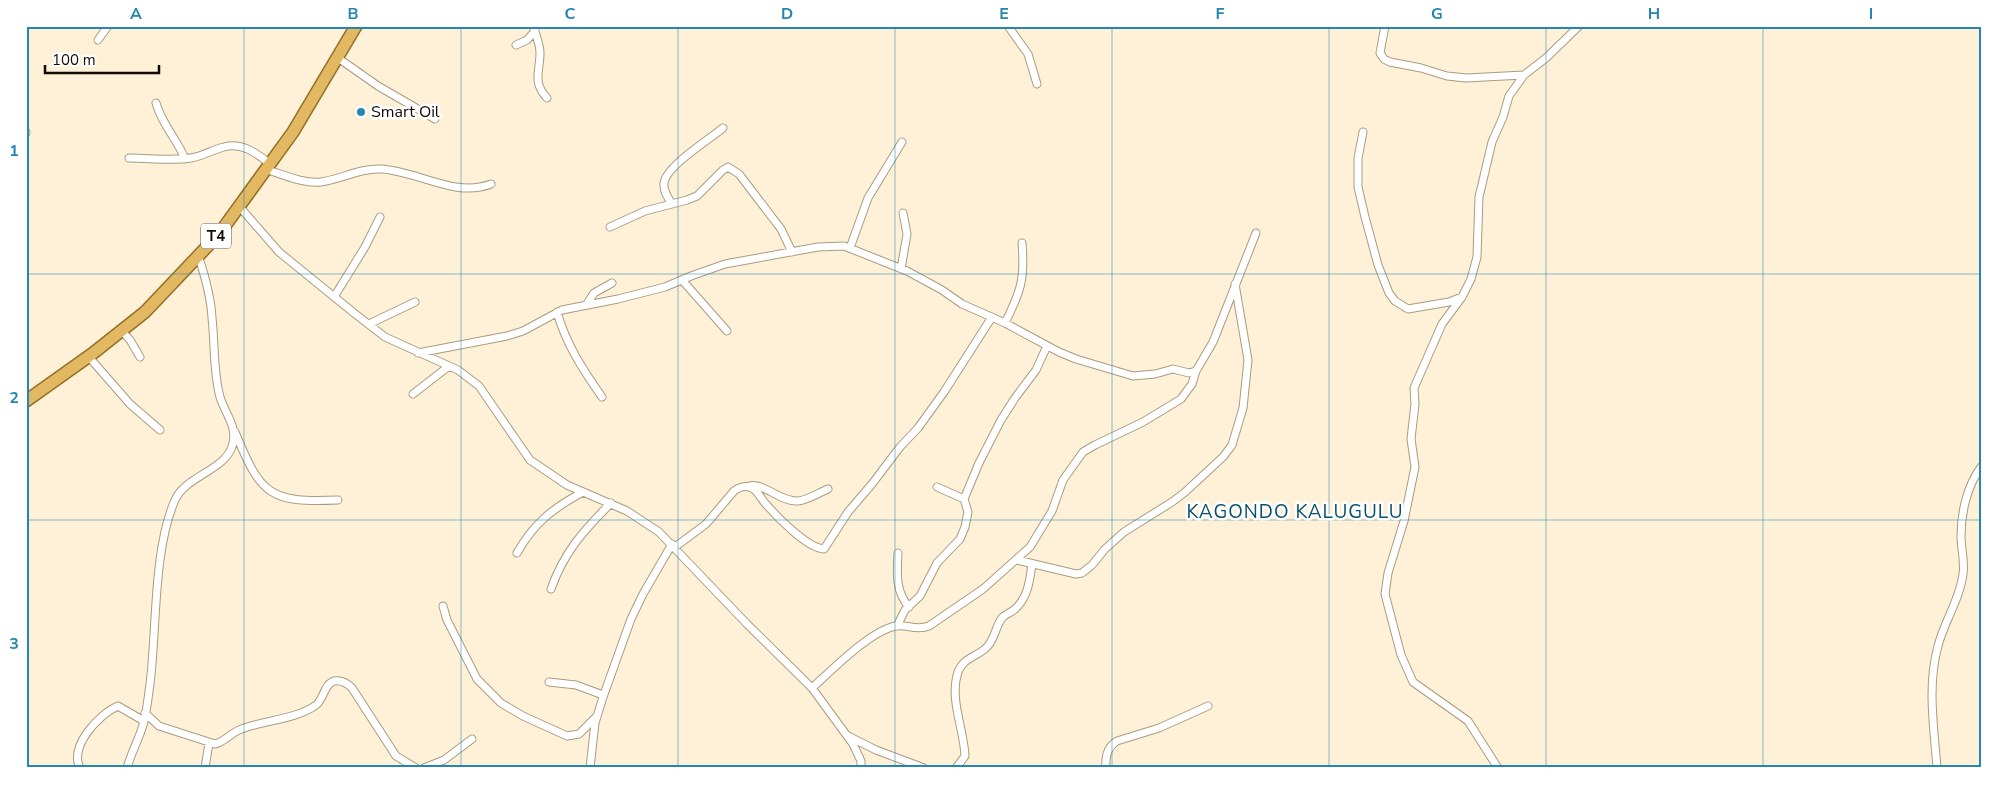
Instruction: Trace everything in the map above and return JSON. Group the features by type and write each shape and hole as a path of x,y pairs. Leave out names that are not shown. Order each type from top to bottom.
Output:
{"highway":[{"name":"T4","path":"26,401 145,312 218,234 293,132 356,26"}],"street":[{"path":"98,40 108,26"},
{"path":"1008,26 1028,54 1037,84"},
{"path":"1385,26 1380,53 1384,59 1390,62 1421,68 1447,76 1466,78 1524,75"},
{"path":"1498,768 1475,731 1463,716 1444,706 1413,682 1401,655 1385,594 1388,573 1404,521 1415,467 1411,439 1415,404 1414,388 1442,324 1462,297 1475,268 1478,208 1492,142 1503,117 1509,96 1524,75 1546,58 1578,26"},
{"path":"516,45 527,40 534,28"},
{"path":"534,28 540,52 537,72 539,85 541,92 547,98"},
{"path":"338,58 378,86 435,119"},
{"path":"156,103 169,133 181,148 185,159"},
{"path":"672,204 666,195 664,187 668,173 723,128"},
{"path":"1363,132 1358,158 1358,187 1378,265 1389,293 1395,301 1408,309 1448,302 1462,297"},
{"path":"850,248 868,198 902,142"},
{"path":"129,158 185,159 202,156 223,147 235,145 254,152 267,166 310,182 328,180 365,170 383,169 469,189 491,184"},
{"path":"610,226 645,210 697,196 728,167 733,169 781,229 792,252"},
{"path":"239,206 279,252 369,324 391,340 458,370 479,386 530,460 567,485 612,503 647,523 674,546 700,576 812,688 848,736 861,761 861,768"},
{"path":"901,268 907,234 903,213"},
{"path":"334,297 365,247 380,217"},
{"path":"812,688 843,660 889,628 897,626 922,629 984,589 1030,546 1052,511 1064,480 1084,452 1143,422 1181,399 1192,384 1196,371 1213,342 1256,233"},
{"path":"1005,323 1021,290 1024,261 1022,243"},
{"path":"418,353 507,336 523,331 557,312 665,287 725,264 818,247 844,246 901,268 942,290 962,304 1005,323 1047,346 1076,359 1133,376 1155,374 1173,369 1189,373 1196,371"},
{"path":"198,255 208,287 216,377 221,398 251,468 260,482 270,491 284,498 295,500 338,500"},
{"path":"682,280 728,331"},
{"path":"587,304 594,293 612,283"},
{"path":"1017,560 1076,574 1082,573 1092,566 1117,537 1172,502 1224,457 1232,445 1244,408 1247,384 1248,360 1235,283"},
{"path":"369,324 415,302"},
{"path":"557,312 575,356 602,397"},
{"path":"746,486 754,489 765,503 796,533 812,544 824,549 848,512 900,447 918,428 944,392 992,317"},
{"path":"121,330 130,340 140,357"},
{"path":"897,626 905,610 920,596 937,563 960,539 968,512 964,499 979,463 1001,420 1036,370 1047,346"},
{"path":"88,356 130,404 160,430"},
{"path":"413,394 449,366"},
{"path":"127,768 144,721 151,673 164,537 175,498 188,483 230,453 235,430"},
{"path":"1937,768 1932,694 1935,658 1938,644 1963,575 1961,537 1964,508 1971,483 1981,467"},
{"path":"590,768 593,737 598,715 636,606 674,546 706,524 734,491 739,488 757,486 780,497 798,501 828,489"},
{"path":"937,487 964,499"},
{"path":"517,553 535,526 564,502 583,492"},
{"path":"551,589 559,568 573,544 612,503"},
{"path":"898,553 897,576 899,591 902,599 909,607"},
{"path":"956,768 965,756 956,704 955,684 958,672 966,660 986,648 992,642 1002,618 1016,608 1028,586 1032,564"},
{"path":"443,606 447,620 477,679 501,703 523,716 568,736 579,734 598,715"},
{"path":"145,713 159,726 194,736 209,743 219,743 241,729 308,710 319,703 326,688 332,682 346,682 352,688 396,756 416,768"},
{"path":"549,682 576,685 604,695"},
{"path":"1106,768 1108,750 1117,741 1159,728 1208,706"},
{"path":"80,768 77,759 78,746 90,730 116,707 123,707 144,721"},
{"path":"848,736 876,750 924,768"},
{"path":"424,768 444,760 472,740"},
{"path":"205,768 209,743"}],"place":[{"name":"Smart Oil","path":"361,112"}],"district":[{"name":"KAGONDO KALUGULU","path":"1295,512"}]}
